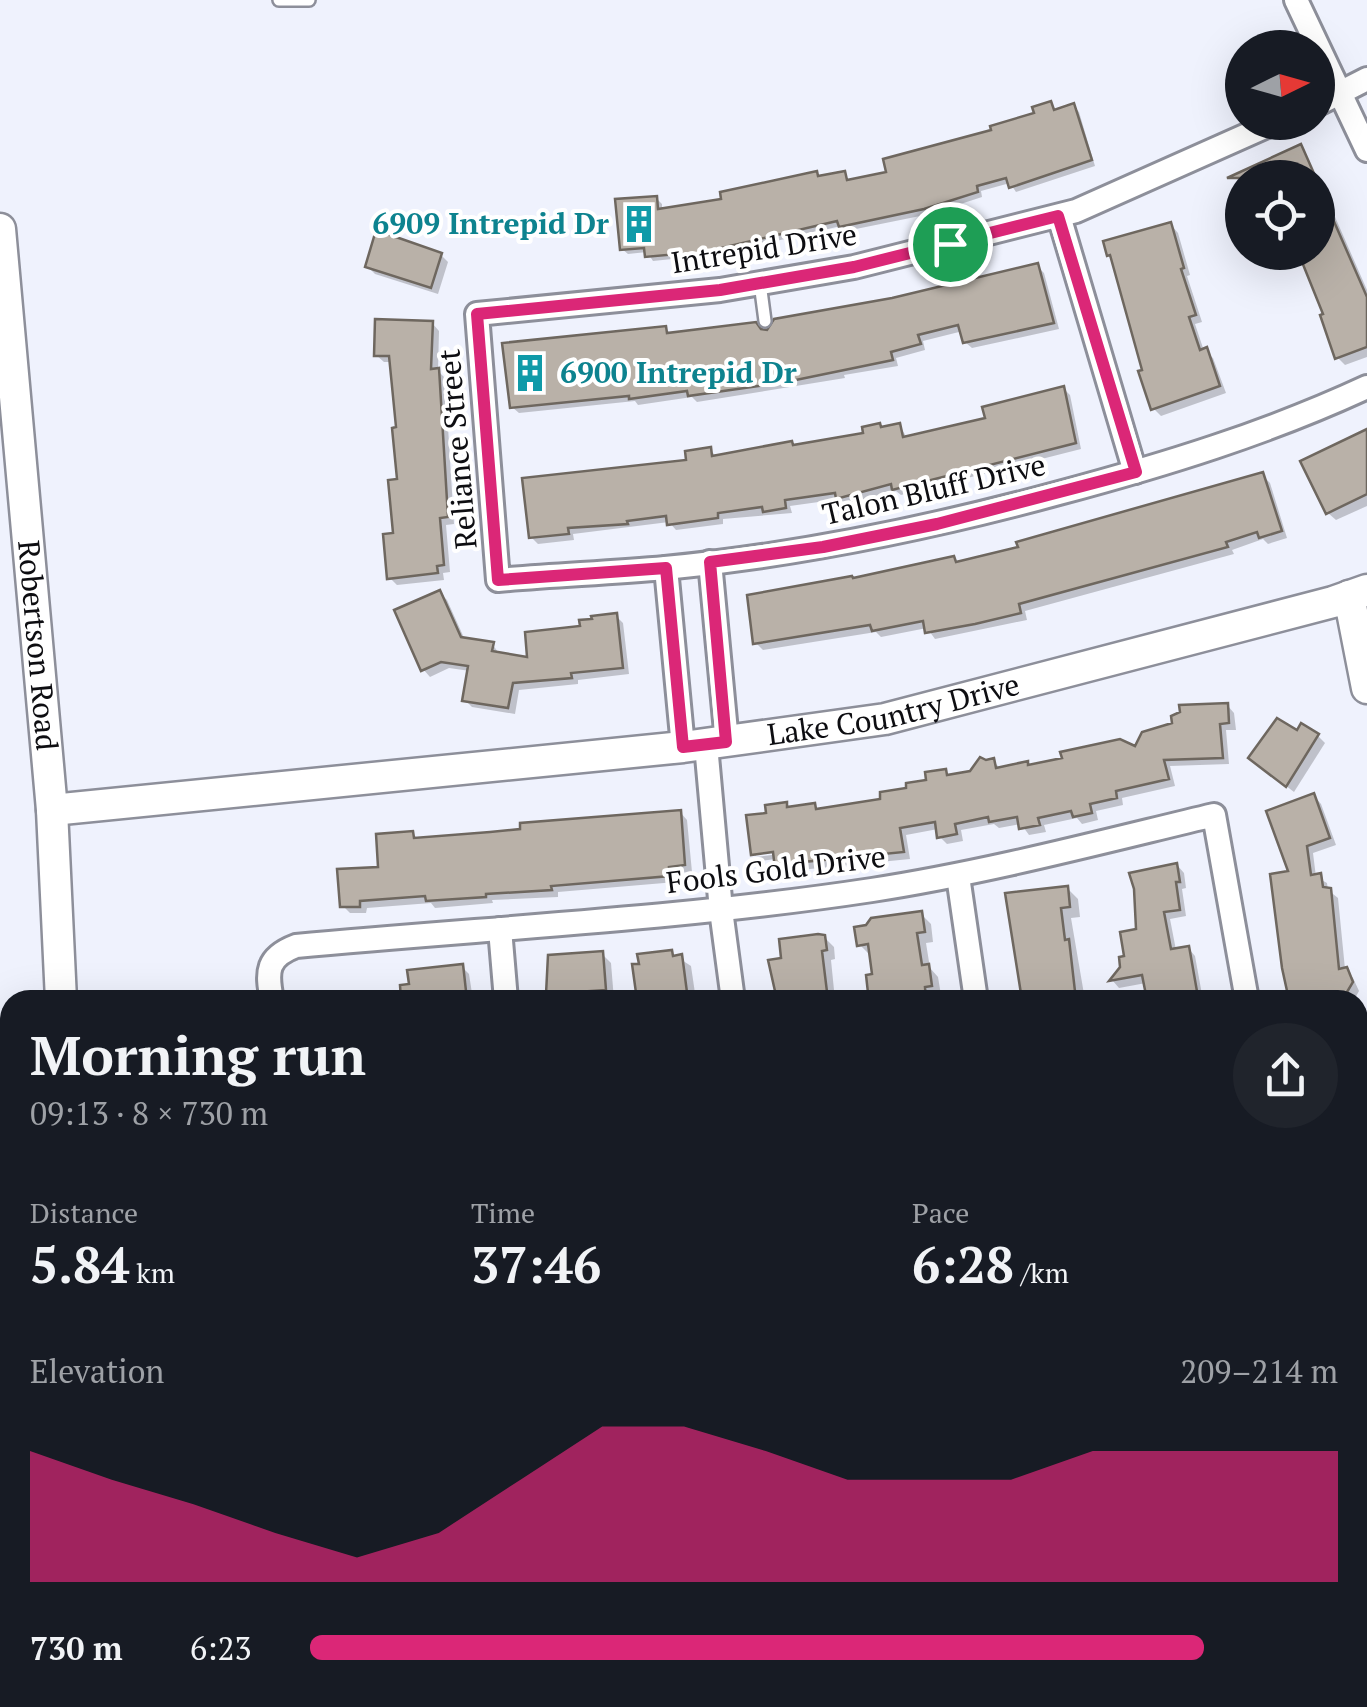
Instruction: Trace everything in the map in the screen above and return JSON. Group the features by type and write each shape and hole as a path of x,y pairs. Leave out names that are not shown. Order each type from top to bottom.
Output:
{"street":[{"path":"1296,0 1367,150"},
{"path":"1335,96 1367,79"},
{"name":"Intrepid Drive","path":"477,314 720,290 854,267 1058,216 1234,140"},
{"path":"1058,216 1136,472"},
{"name":"Robertson Road","path":"0,229 52,810 60,990"},
{"name":"Reliance Street","path":"477,314 498,580"},
{"name":"Talon Bluff Drive","path":"498,580 666,568 823,547 937,524 1136,472 1301,418 1367,387"},
{"path":"705,745 710,562"},
{"path":"666,568 705,745 732,990"},
{"path":"1358,593 1367,688"},
{"name":"Lake Country Drive","path":"52,810 705,745 885,719 1358,593"},
{"name":"Fools Gold Drive","path":"271,990 270,964 277,953 296,946 721,910 958,876 1214,815 1245,990"},
{"path":"958,876 975,990"},
{"path":"500,929 505,990"}],"lane":[{"path":"279,0 309,0"},
{"path":"760,283 765,321"}],"building":[{"path":"1051,101 1054,110 1074,103 1092,160 1009,188 1006,178 977,186 978,192 924,209 839,227 837,221 678,258 677,254 645,257 644,248 620,250 615,199 657,196 658,209 721,199 720,192 817,171 818,176 845,171 847,180 886,172 883,159 991,130 990,126 1034,113 1032,107"},
{"path":"1301,144 1308,160 1266,160"},
{"path":"1171,222 1196,315 1189,317 1200,350 1207,347 1220,386 1151,410 1103,241"},
{"path":"1335,224 1367,297 1367,347 1335,359 1320,315 1323,314 1305,270 1335,270"},
{"path":"376,230 442,253 431,288 365,267"},
{"path":"1038,263 1054,323 963,343 958,325 918,335 921,344 891,352 893,360 786,382 688,396 687,391 510,408 502,343 666,326 667,333 756,322 767,330 774,319 892,298"},
{"path":"375,319 433,321 431,369 439,368 448,517 440,518 444,565 437,566 438,573 387,579 383,534 393,533 388,480 397,479 392,428 396,427 389,356 374,356"},
{"path":"1064,386 1076,443 892,490 891,484 836,499 835,493 785,500 786,508 763,512 762,507 667,525 666,516 627,521 628,524 568,528 569,534 529,538 522,478 686,460 685,451 711,447 712,456 792,441 793,445 863,433 862,427 880,423 881,427 900,423 903,437 985,418 982,407"},
{"path":"1367,429 1367,494 1326,514 1300,461"},
{"path":"1263,472 1282,531 1259,538 1257,532 1226,542 1228,547 1019,604 1021,613 975,624 925,633 923,621 872,631 870,625 753,644 747,595 954,556 956,562 1018,547 1016,542"},
{"path":"440,590 461,637 494,642 492,651 527,657 525,632 580,626 579,620 617,613 623,668 571,673 572,678 513,683 508,708 462,701 468,666 441,662 421,671 394,610"},
{"path":"1228,703 1229,723 1220,724 1223,758 1164,760 1169,779 1116,791 1117,798 1090,804 1092,813 1073,817 1071,811 1038,818 1040,825 1019,829 1017,817 989,822 988,817 955,824 957,834 937,838 935,822 900,828 904,852 794,863 794,867 775,869 773,852 751,855 746,815 766,813 765,805 815,803 816,809 880,799 880,792 926,780 925,772 946,769 947,775 970,771 980,757 994,758 996,768 1062,758 1060,752 1120,739 1135,746 1142,732 1172,723 1171,716 1180,712 1179,705"},
{"path":"1277,718 1297,730 1301,723 1319,734 1286,787 1248,758"},
{"path":"1314,793 1330,838 1307,846 1311,875 1321,873 1323,887 1331,888 1339,969 1347,967 1353,982 1348,990 1287,990 1270,874 1288,871 1266,811"},
{"path":"681,810 685,865 669,867 670,876 551,886 552,890 486,897 360,901 360,907 340,907 337,869 378,867 376,834 413,831 414,838 520,829 520,823"},
{"path":"1177,863 1180,910 1164,912 1171,949 1189,946 1197,990 1145,990 1142,975 1109,981 1120,967 1119,957 1124,956 1120,932 1136,929 1129,873"},
{"path":"1068,886 1070,907 1061,908 1075,990 1020,990 1005,893"},
{"path":"922,911 925,932 917,933 922,965 929,964 932,986 925,990 868,990 866,975 872,974 868,944 857,946 854,927 866,925 871,918"},
{"path":"825,935 827,950 822,951 827,990 775,990 768,960 781,958 779,939"},
{"path":"672,950 673,956 682,954 687,990 636,990 632,964 639,964 637,954"},
{"path":"603,951 606,990 546,990 548,955"},
{"path":"463,964 466,990 400,990 400,985 409,984 407,970"}],"place":[{"name":"6909 Intrepid Dr","path":"639,224"},
{"name":"6900 Intrepid Dr","path":"530,373"}],"route":[{"path":"1058,216 1136,472 937,524 823,547 710,562 726,742 683,747 666,568 498,580 477,314 720,290 854,267 950,244 1058,216"}]}
